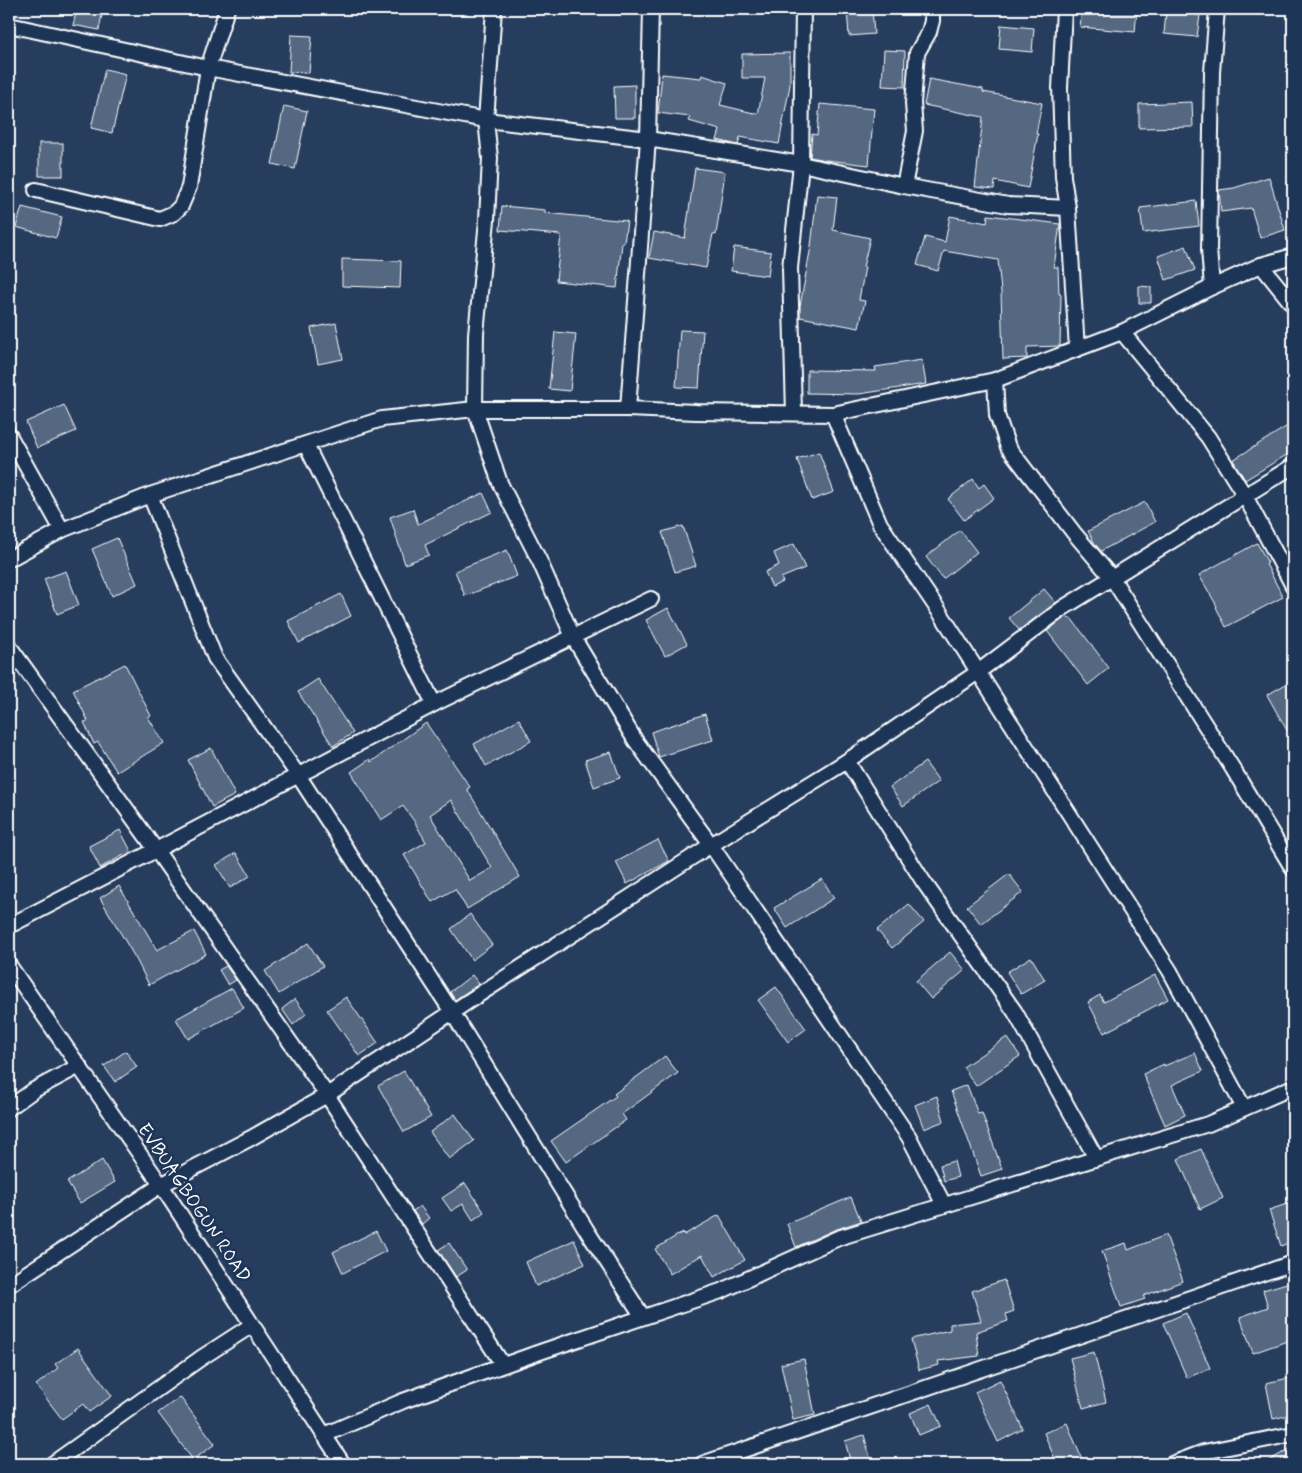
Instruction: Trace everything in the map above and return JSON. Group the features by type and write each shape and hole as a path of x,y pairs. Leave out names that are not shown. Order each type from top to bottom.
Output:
{"street":[{"path":"36,190 160,219 174,213 181,206 189,187 208,68 227,9"},
{"path":"494,9 486,120 490,158 487,220 476,334 475,409 500,484 540,562 573,637 635,740 711,844 909,1137 944,1205"},
{"path":"628,409 648,139 651,9"},
{"path":"794,413 790,268 801,164 803,9"},
{"path":"904,186 914,131 913,103 918,53 932,21 932,9"},
{"path":"1064,9 1060,88 1064,177 1068,208 1077,349"},
{"path":"1212,287 1209,249 1211,92 1217,9"},
{"path":"9,25 208,68 486,120 648,139 801,164 904,186 1008,205 1068,208"},
{"path":"9,559 62,530 150,495 382,419 475,409 628,409 833,414 995,380 1122,332 1260,265 1293,256"},
{"path":"1260,265 1293,305"},
{"path":"1122,332 1208,437 1245,496 1293,586"},
{"path":"995,380 997,415 1008,447 1074,533 1112,578 1233,768 1293,869"},
{"path":"833,414 880,524 942,614 1170,971 1244,1108"},
{"path":"9,434 62,530"},
{"path":"306,445 434,704"},
{"path":"9,1285 161,1185 251,1138 327,1095 711,844 847,762 978,672 1063,608 1293,466"},
{"path":"150,495 215,658 298,775 452,1012 589,1234 643,1317"},
{"path":"9,926 434,704 652,599"},
{"path":"9,646 156,850 327,1095 503,1365"},
{"path":"847,762 923,881 1015,1012 1096,1158"},
{"name":"EVBUAGBOGUN ROAD","path":"9,965 161,1185 343,1464"},
{"path":"9,1108 34,1090 79,1066"},
{"path":"324,1435 403,1400 721,1291 838,1238 1208,1124 1293,1087"},
{"path":"702,1464 1293,1263"},
{"path":"52,1464 201,1358 252,1325"},
{"path":"1172,1464 1204,1452 1293,1434"}],"building":[{"path":"77,9 103,9 99,30 73,25"},
{"path":"847,9 872,9 874,34 849,36"},
{"path":"1082,9 1137,9 1135,32 1080,27"},
{"path":"1166,12 1200,15 1197,37 1164,34"},
{"path":"1001,25 1034,28 1032,52 999,49"},
{"path":"291,35 312,36 309,73 289,72"},
{"path":"884,50 905,51 904,87 882,86"},
{"path":"790,53 790,85 779,144 740,137 738,145 717,140 720,130 689,121 690,117 658,113 662,74 701,78 702,75 727,83 720,105 758,114 765,78 742,78 742,54"},
{"path":"105,69 126,74 112,133 91,128"},
{"path":"929,79 1042,103 1028,188 995,181 994,189 975,187 983,117 924,105"},
{"path":"635,85 635,118 615,118 614,86"},
{"path":"1192,102 1193,127 1139,128 1139,104"},
{"path":"820,104 874,109 869,165 810,157 812,134 817,135"},
{"path":"284,106 307,111 295,169 272,164"},
{"path":"39,143 63,143 63,176 39,176"},
{"path":"695,168 725,172 716,235 713,234 706,268 649,258 654,232 685,238"},
{"path":"1269,177 1285,230 1260,238 1251,208 1221,212 1219,190 1234,188"},
{"path":"817,195 837,197 833,230 870,238 863,267 865,267 859,300 865,301 859,328 800,317 800,306 811,246"},
{"path":"1196,201 1199,226 1143,233 1140,208"},
{"path":"502,206 545,210 545,213 627,221 624,243 622,243 617,288 556,281 561,235 500,230"},
{"path":"22,207 62,217 56,238 16,227"},
{"path":"988,215 1060,224 1054,267 1058,267 1059,294 1061,294 1060,346 1027,347 1027,358 1003,359 998,260 944,251 938,271 917,265 925,237 945,242 950,216 987,223"},
{"path":"1186,246 1195,270 1166,280 1158,256"},
{"path":"734,247 771,252 768,276 731,271"},
{"path":"342,259 401,261 400,288 342,286"},
{"path":"1139,286 1151,287 1151,303 1139,303"},
{"path":"336,323 343,359 318,364 311,328"},
{"path":"680,330 703,331 699,388 676,387"},
{"path":"555,332 576,334 570,391 549,389"},
{"path":"922,360 926,384 859,394 807,393 807,370 876,371 875,367"},
{"path":"64,405 76,431 37,448 26,422"},
{"path":"1289,425 1293,432 1293,451 1245,480 1233,460"},
{"path":"819,452 834,492 812,500 797,459"},
{"path":"973,479 979,488 984,484 994,498 964,520 948,499"},
{"path":"483,493 492,512 425,545 429,555 405,564 390,517 413,509 418,524"},
{"path":"1145,502 1155,522 1101,551 1088,531"},
{"path":"683,526 696,566 675,572 662,532"},
{"path":"960,530 977,552 943,579 926,557"},
{"path":"117,538 137,584 112,596 92,549"},
{"path":"1257,543 1283,597 1226,627 1217,606 1199,575"},
{"path":"794,544 805,568 781,578 783,582 772,587 765,572 779,565 774,553"},
{"path":"507,550 517,576 465,596 455,571"},
{"path":"66,571 79,605 57,614 44,579"},
{"path":"1044,589 1056,603 1019,630 1009,618"},
{"path":"341,594 351,616 299,643 288,621"},
{"path":"668,608 687,644 665,656 646,620"},
{"path":"1067,616 1069,619 1071,618 1109,668 1088,685 1047,631"},
{"path":"125,664 151,716 148,717 164,743 117,772 98,742 94,744 84,722 88,721 73,690"},
{"path":"318,679 353,733 333,746 298,692"},
{"path":"1293,680 1293,741 1267,695"},
{"path":"705,714 713,740 659,757 651,732"},
{"path":"519,719 531,741 486,766 474,744"},
{"path":"426,723 470,787 467,789 520,877 467,909 455,889 432,902 404,855 426,842 414,821 403,806 381,820 351,772 370,759 371,762","holes":["451,800 492,868 470,881 430,815"]},
{"path":"211,748 235,795 212,807 188,760"},
{"path":"611,752 620,778 594,787 585,760"},
{"path":"925,762 939,781 903,806 890,787"},
{"path":"120,830 131,851 100,868 89,846"},
{"path":"658,840 669,861 627,884 616,862"},
{"path":"236,853 250,876 230,888 216,865"},
{"path":"1009,874 1023,892 981,924 967,906"},
{"path":"822,879 834,898 787,928 774,908"},
{"path":"119,886 157,950 194,931 206,954 149,985 100,898"},
{"path":"909,904 924,922 892,948 877,930"},
{"path":"470,914 492,945 472,960 451,929"},
{"path":"308,943 323,966 279,994 265,971"},
{"path":"950,952 965,970 931,999 916,981"},
{"path":"1031,957 1045,980 1021,994 1007,972"},
{"path":"226,966 236,980 228,985 219,970"},
{"path":"472,975 479,984 455,1000 450,992"},
{"path":"1155,975 1168,999 1104,1033 1088,1002 1100,995 1104,1002"},
{"path":"776,987 806,1029 788,1042 758,1000"},
{"path":"232,988 244,1008 188,1039 176,1019"},
{"path":"346,997 378,1043 359,1056 327,1010"},
{"path":"295,999 306,1014 293,1025 282,1009"},
{"path":"1007,1037 1020,1056 976,1086 963,1067"},
{"path":"126,1051 137,1067 115,1082 104,1066"},
{"path":"1195,1053 1203,1071 1172,1085 1185,1115 1165,1125 1143,1074"},
{"path":"665,1056 678,1073 622,1114 626,1120 566,1162 551,1141 616,1096 614,1094"},
{"path":"404,1071 431,1117 404,1132 378,1086"},
{"path":"967,1085 978,1114 982,1113 1002,1169 981,1176 951,1091"},
{"path":"937,1096 944,1121 924,1129 915,1105"},
{"path":"455,1114 474,1141 449,1159 430,1132"},
{"path":"1201,1149 1223,1198 1200,1209 1178,1159"},
{"path":"102,1160 115,1182 80,1203 67,1182"},
{"path":"954,1161 958,1177 944,1181 940,1165"},
{"path":"465,1183 484,1212 473,1220 463,1204 451,1211 442,1198"},
{"path":"851,1197 861,1221 834,1230 796,1247 787,1224"},
{"path":"1290,1203 1293,1214 1293,1241 1281,1246 1269,1210"},
{"path":"420,1206 429,1218 422,1224 413,1211"},
{"path":"719,1215 745,1260 714,1277 702,1255 670,1274 655,1249 683,1232 684,1235"},
{"path":"376,1231 386,1251 343,1273 333,1252"},
{"path":"1166,1235 1183,1281 1143,1296 1145,1299 1121,1307 1102,1251 1126,1243 1128,1250"},
{"path":"574,1240 585,1264 536,1286 526,1262"},
{"path":"449,1243 467,1270 456,1277 438,1250"},
{"path":"1004,1280 1014,1311 1006,1314 1008,1321 976,1332 979,1356 938,1361 939,1365 919,1370 911,1339 950,1330 950,1324 981,1321 972,1291"},
{"path":"1287,1283 1293,1305 1293,1339 1253,1353 1240,1317 1268,1307 1263,1290"},
{"path":"1186,1313 1210,1368 1187,1378 1163,1323"},
{"path":"78,1348 112,1396 89,1412 83,1404 62,1419 36,1385 58,1368 55,1364"},
{"path":"1094,1352 1106,1402 1083,1408 1070,1358"},
{"path":"804,1359 815,1415 793,1420 781,1364"},
{"path":"1289,1378 1293,1397 1293,1414 1273,1419 1266,1383"},
{"path":"1000,1380 1023,1429 998,1442 975,1392"},
{"path":"180,1397 215,1444 193,1460 158,1413"},
{"path":"931,1404 941,1426 919,1435 910,1413"},
{"path":"1067,1423 1084,1464 1057,1464 1044,1433"},
{"path":"864,1435 872,1464 851,1464 845,1441"},
{"path":"1293,1447 1293,1464 1263,1464"}]}
